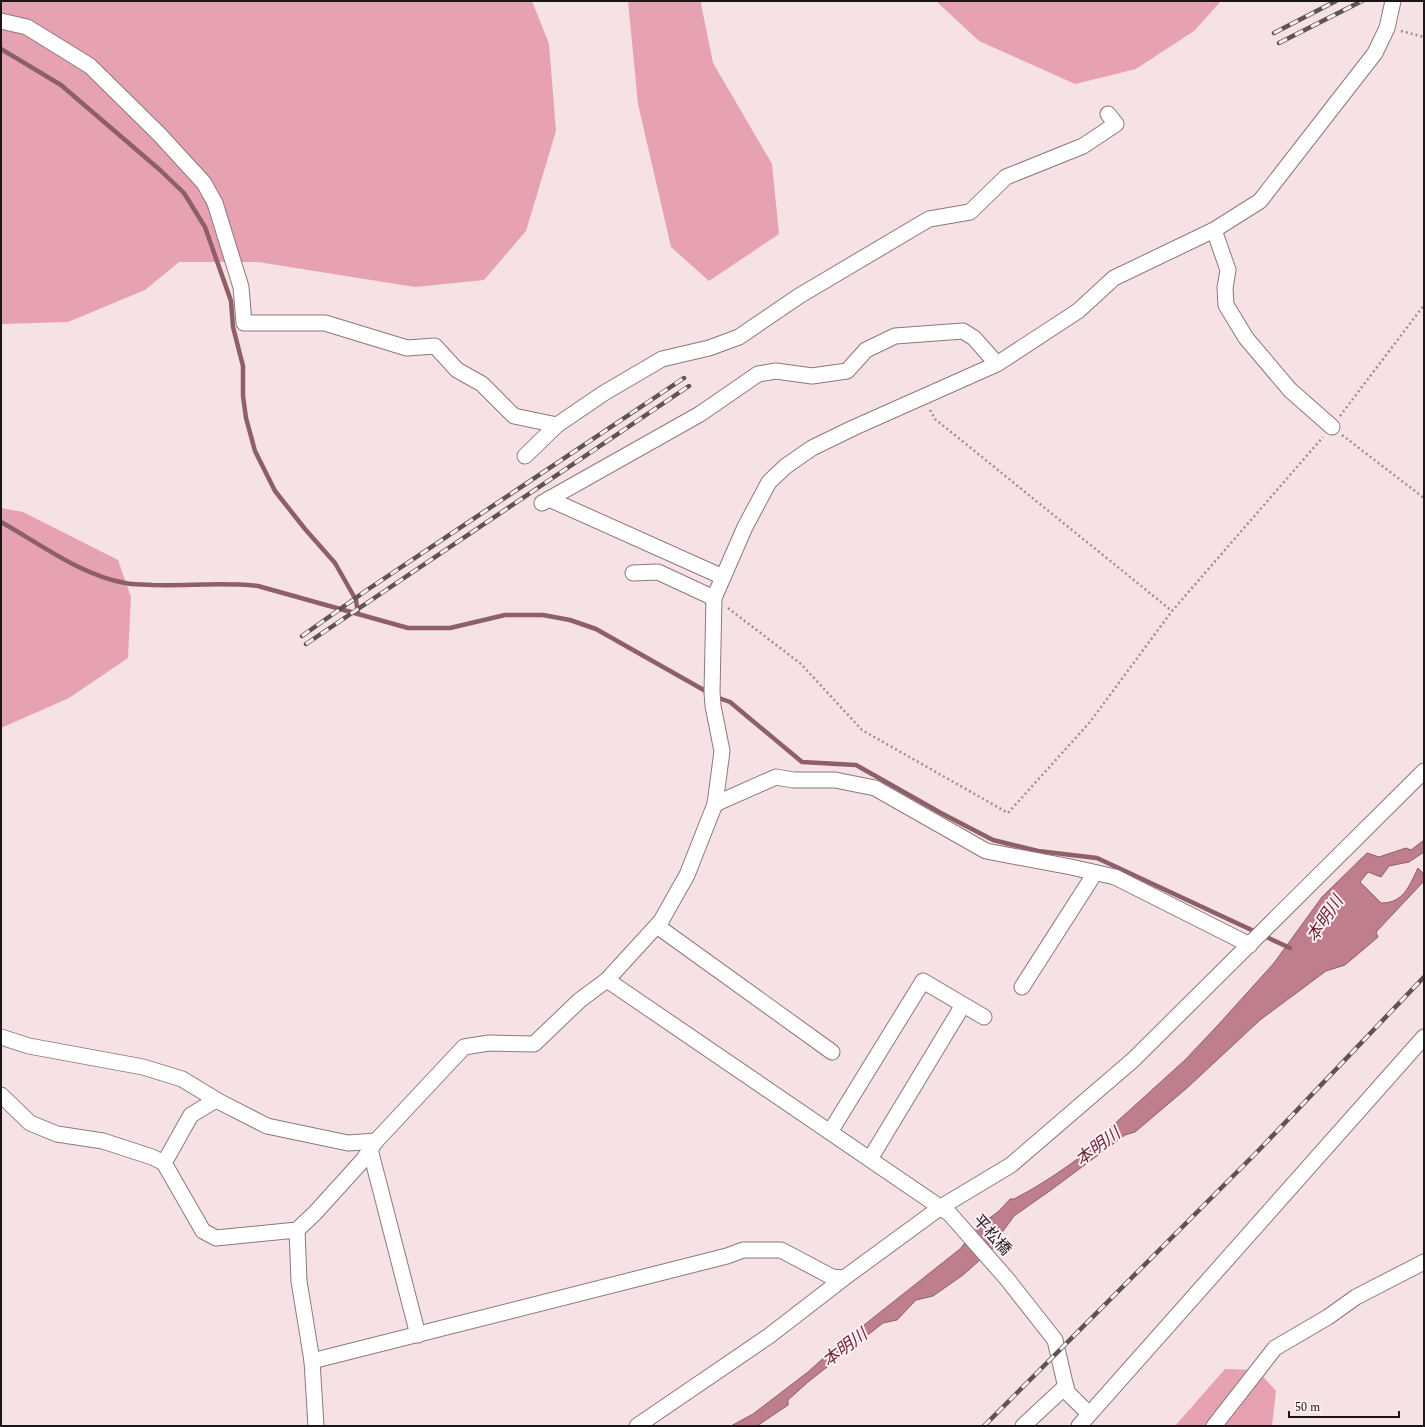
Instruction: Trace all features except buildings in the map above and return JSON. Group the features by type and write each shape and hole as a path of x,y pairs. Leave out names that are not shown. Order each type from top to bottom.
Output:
{"street":[{"path":"1,1094 30,1123 57,1134 102,1140 152,1157 164,1163 204,1231 216,1238 297,1230 342,1183 373,1145 464,1047 489,1043 534,1044 580,1000 606,980 657,926 687,876 715,804 722,752 712,699 714,598 745,527 769,482 786,466 812,448 923,396 997,364 1078,311 1114,278 1214,230 1260,201 1375,53 1387,28 1393,1"},
{"path":"1,21 27,27 90,66 159,134 204,183 215,203 241,287 244,323 325,323 407,348 435,346 457,370 482,384 514,416 556,425"},
{"path":"525,456 556,425 604,393 662,359 708,348 739,337 799,296 929,219 970,212 1006,178 1083,146 1116,124 1108,114"},
{"path":"1214,230 1228,270 1225,288 1226,305 1246,338 1290,390 1332,427"},
{"path":"723,578 545,501 700,414 758,374 776,371 812,376 847,371 866,350 895,336 963,332 974,338 997,364"},
{"path":"633,573 658,572 714,598"},
{"path":"637,1426 769,1336 844,1278 1012,1165 1133,1060 1424,771"},
{"path":"715,804 776,777 793,780 836,780 875,788 986,851 1115,877 1252,943"},
{"path":"1022,987 1095,873"},
{"path":"657,926 832,1052"},
{"name":"平松橋","path":"606,980 945,1211 1008,1279 1055,1340 1066,1386"},
{"path":"830,1132 923,981 984,1018"},
{"path":"870,1159 963,1005"},
{"path":"1079,1426 1424,1036"},
{"path":"1,1037 29,1046 150,1069 182,1079 216,1100 267,1126 348,1143 373,1145"},
{"path":"164,1163 191,1115 216,1100"},
{"path":"373,1145 418,1334"},
{"path":"297,1230 298,1282 312,1361 316,1426"},
{"path":"312,1361 727,1256 743,1250 781,1250 832,1277 844,1278"},
{"path":"1214,1426 1275,1348 1328,1317 1356,1296 1424,1262"},
{"path":"1066,1386 1067,1392 1089,1414"},
{"path":"1023,1426 1066,1386"}],"path":[{"path":"1387,28 1424,37"},
{"path":"714,598 801,664 862,730 1008,813 1090,722 1172,611 1332,427 1424,305"},
{"path":"923,396 935,419 1172,611"},
{"path":"1332,427 1424,498"}],"shaded area":[{"path":"1,1 532,1 549,44 556,131 526,231 484,280 415,287 258,262 179,262 145,290 68,322 1,324"},
{"path":"628,1 703,1 701,4 713,63 772,164 779,234 709,281 671,247 638,104"},
{"path":"936,1 1221,1 1194,31 1136,69 1075,84 979,41"},
{"path":"1,508 23,512 118,560 131,597 128,658 69,698 1,728"},
{"path":"1225,1369 1257,1370 1276,1391 1272,1426 1175,1426"}],"water":[{"name":"本明川","path":"1424,840 1424,852 1409,862 1389,866 1381,877 1368,872 1360,882 1381,903 1389,902 1400,897 1405,892 1418,868 1424,874 1424,881 1376,932 1378,937 1345,965 1326,971 1260,1020 1187,1088 1135,1132 1125,1135 1014,1216 1001,1234 997,1245 963,1275 933,1296 916,1300 897,1320 883,1323 808,1382 788,1400 788,1405 757,1426 731,1426 753,1414 808,1372 830,1352 960,1249 979,1226 999,1211 1010,1199 1014,1199 1028,1192 1054,1175 1079,1158 1116,1129 1111,1127 1185,1060 1219,1024 1274,963 1322,897 1367,853 1379,857 1406,848 1411,850"}],"waterway":[{"path":"1,49 61,85 160,170 184,193 205,227 231,301 233,327 243,366 243,396 246,418 255,451 275,491 305,529 335,563 356,600 358,614"},
{"path":"1,522 77,566 109,579 128,584 232,584 258,586 408,628 450,628 505,615 543,615 570,620 596,629 709,693"},
{"path":"716,697 730,702 802,762 856,765 941,813 993,840 1038,851 1097,858 1290,948"}],"railway":[{"path":"1274,33 1336,1"},
{"path":"1279,43 1362,1"},
{"path":"302,636 367,590 684,378"},
{"path":"306,644 689,386"},
{"path":"984,1426 1259,1150 1424,977"}]}
